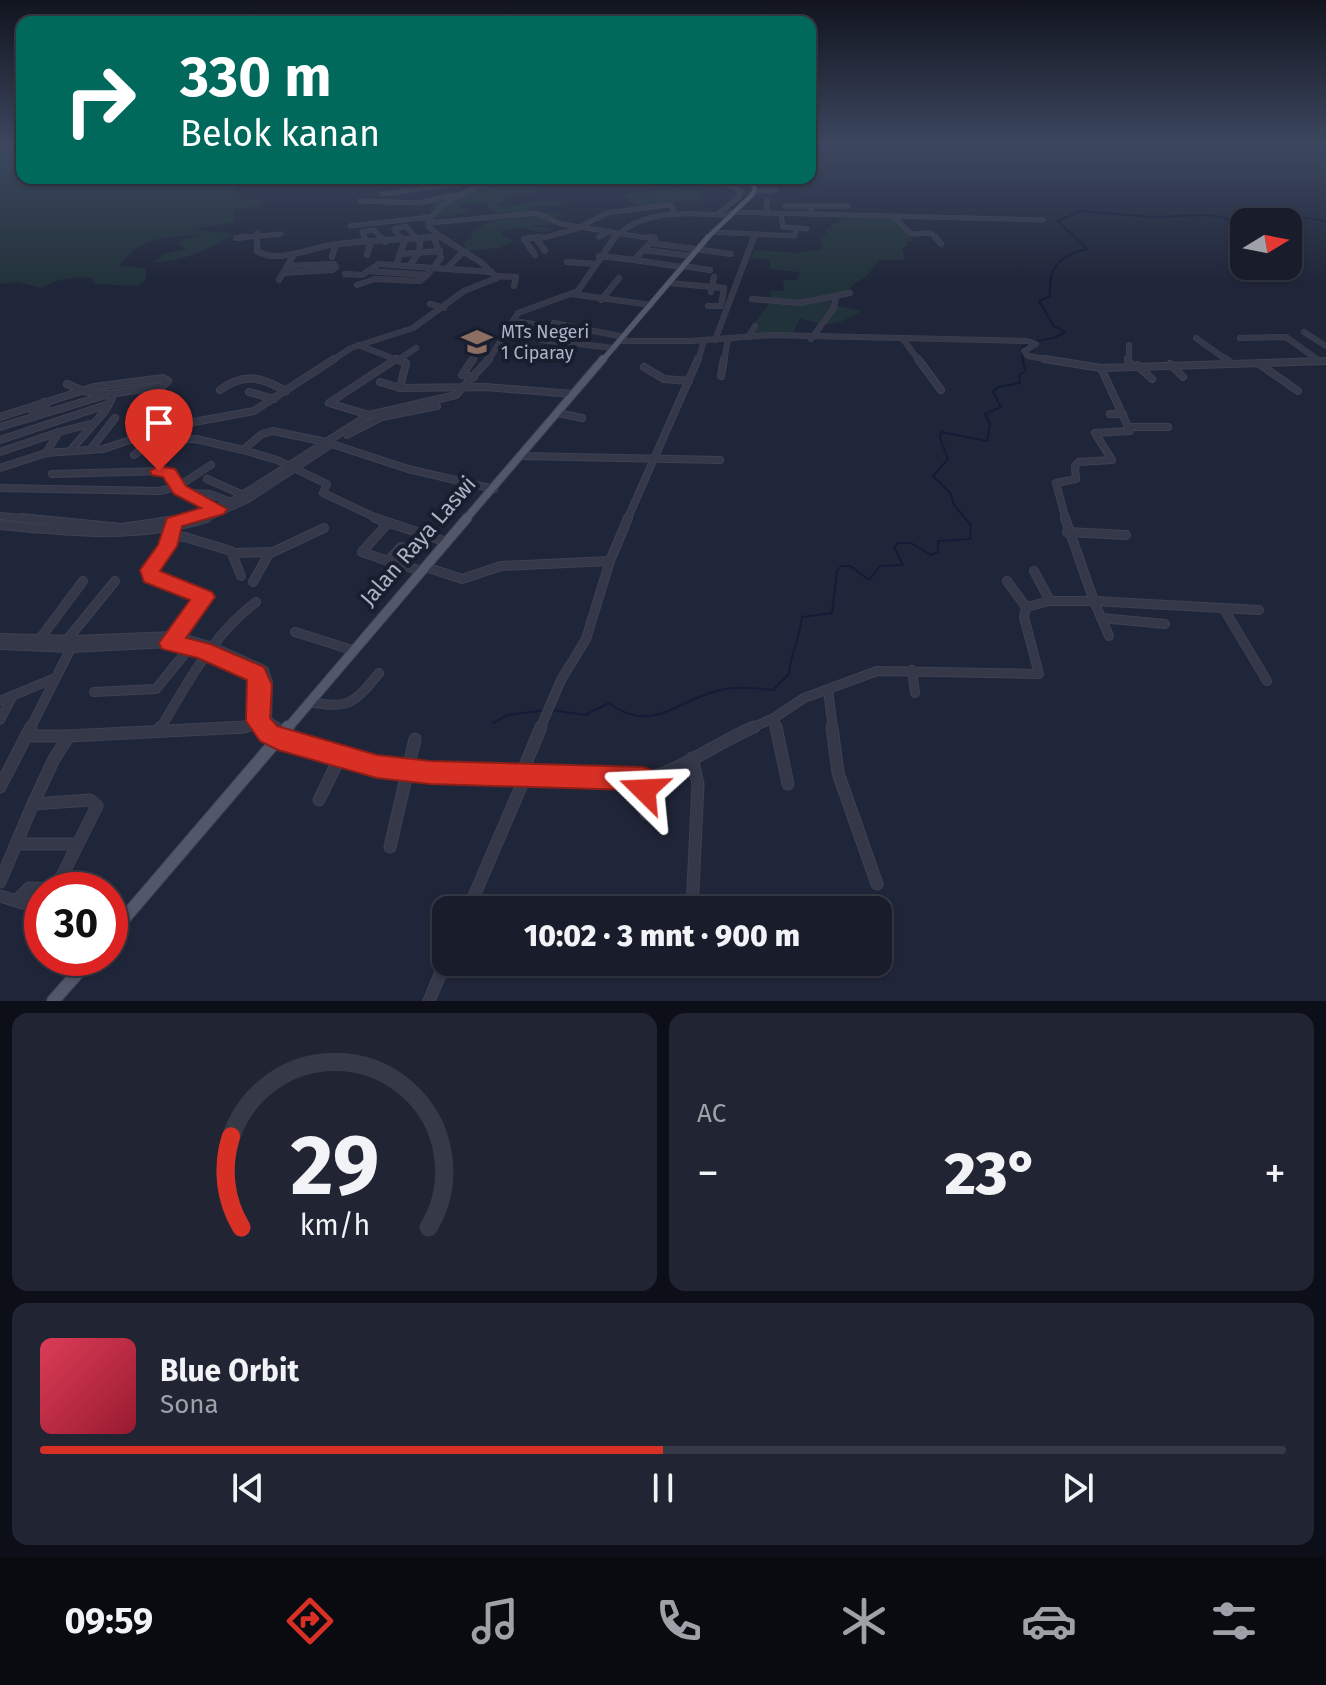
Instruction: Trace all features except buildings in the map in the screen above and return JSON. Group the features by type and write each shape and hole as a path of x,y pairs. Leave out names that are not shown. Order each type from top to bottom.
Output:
{"main road":[{"name":"Jalan Raya Laswi","path":"128,915 283,738 307,702 494,489 744,192"},
{"path":"53,1001 75,976"}],"street":[{"path":"382,194 399,192"},
{"path":"431,192 440,199"},
{"path":"360,201 420,203 467,192"},
{"path":"726,214 741,192"},
{"path":"428,223 464,193"},
{"path":"767,214 767,201 779,203"},
{"path":"535,255 524,239 582,226 607,213 669,205 674,214"},
{"path":"785,206 848,206"},
{"path":"811,206 811,215"},
{"path":"428,223 509,218 537,213 560,224 655,238 635,260"},
{"path":"677,222 683,214"},
{"path":"329,443 382,417 456,400 468,388 524,309 572,294 584,285 599,256 613,238 646,217 767,214 1043,220"},
{"path":"781,215 783,227 807,229"},
{"path":"820,216 824,222"},
{"path":"350,226 432,217"},
{"path":"895,217 914,241"},
{"path":"357,285 370,279 421,281 441,258 436,237 428,223"},
{"path":"394,279 419,253 419,239 410,226 393,229 404,241"},
{"path":"715,340 760,227"},
{"path":"712,232 796,236 796,228"},
{"path":"367,255 368,242 362,233 373,230 388,242"},
{"path":"599,237 610,231"},
{"path":"911,234 934,233 941,244"},
{"path":"236,238 281,234"},
{"path":"0,468 46,453 90,450 172,426 254,411 358,345 407,331 444,308 464,291 496,280 494,274 471,257 436,237 336,244 294,254 260,254 257,235"},
{"path":"783,235 787,243"},
{"path":"540,237 538,241 545,251"},
{"path":"613,238 652,242 695,253"},
{"path":"396,265 404,241"},
{"path":"385,254 388,242"},
{"path":"349,255 352,243"},
{"path":"316,260 331,258 336,244"},
{"path":"319,252 323,246"},
{"path":"643,250 731,254"},
{"path":"402,254 440,251"},
{"path":"417,267 433,252"},
{"path":"446,269 463,252"},
{"path":"279,280 294,254"},
{"path":"599,256 710,270"},
{"path":"461,270 471,257"},
{"path":"567,262 596,264"},
{"path":"376,264 407,266"},
{"path":"345,274 362,275 376,264 396,265 516,277 514,286"},
{"path":"283,273 333,270 336,265 287,266"},
{"path":"433,268 494,274"},
{"path":"368,271 427,275"},
{"path":"711,289 714,277"},
{"path":"601,300 619,278"},
{"path":"669,283 725,290 721,306 708,306"},
{"path":"752,299 800,303 850,293"},
{"path":"572,294 651,305"},
{"path":"811,339 835,307 836,296"},
{"path":"430,304 444,308"},
{"path":"514,321 539,325"},
{"path":"554,323 619,342"},
{"path":"748,337 755,326"},
{"path":"509,332 534,335 544,341 619,342 748,337 757,340 903,339 1033,343 1024,354 1101,368 1257,361 1321,362"},
{"path":"1304,332 1326,346"},
{"path":"1240,338 1286,337 1321,362"},
{"path":"1196,338 1230,362"},
{"path":"721,376 728,339"},
{"path":"903,339 941,390"},
{"path":"474,896 561,680 586,639 610,561 704,340"},
{"path":"358,345 406,365 400,388"},
{"path":"1129,345 1128,358 1152,379"},
{"path":"369,415 329,403 351,385 416,348"},
{"path":"1167,356 1183,377"},
{"path":"474,357 462,375 474,377"},
{"path":"1257,361 1298,391"},
{"path":"1197,363 1204,370"},
{"path":"644,367 664,379 689,381"},
{"path":"1101,368 1123,414 1132,443"},
{"path":"220,390 235,378 246,375 286,391"},
{"path":"0,417 80,390 123,382 168,380 167,385 161,387 109,394 0,427"},
{"path":"380,382 422,392 468,388 573,394"},
{"path":"67,384 80,390 109,394"},
{"path":"172,640 204,597 150,575 172,528 231,502 369,415 449,398 468,388"},
{"path":"249,392 274,399"},
{"path":"70,451 109,404 109,394"},
{"path":"34,417 33,412 46,407 44,402"},
{"path":"0,440 109,404"},
{"path":"558,413 582,418"},
{"path":"1110,414 1123,414"},
{"path":"90,450 115,418"},
{"path":"0,452 94,423"},
{"path":"1109,636 1067,532 1056,482 1076,479 1075,466 1079,462 1112,460 1095,433 1168,427"},
{"path":"243,450 271,431 329,443 408,469 494,489"},
{"path":"46,453 59,432"},
{"path":"145,436 155,439 196,439 243,450 327,484 323,493 388,523 447,542"},
{"path":"134,455 155,439"},
{"path":"521,456 720,460"},
{"path":"0,488 152,492 177,487 211,465"},
{"path":"0,516 16,522 101,531 172,528 238,505 291,467"},
{"path":"52,474 165,471 171,474 177,487 185,493 217,509"},
{"path":"207,479 243,495"},
{"path":"185,493 210,494 231,502"},
{"path":"0,525 16,522"},
{"path":"388,523 362,552 462,579 504,566 610,561"},
{"path":"172,528 232,553 270,552 305,540 324,528"},
{"path":"1067,532 1126,535"},
{"path":"388,561 401,547"},
{"path":"253,582 270,552"},
{"path":"232,553 241,576"},
{"path":"1034,571 1050,601"},
{"path":"39,640 83,581"},
{"path":"0,787 71,643 115,581"},
{"path":"26,736 260,726 283,738 340,757 407,771 643,779 664,775 719,742 774,718 804,698 877,671 1038,675 1040,666 1024,617 1026,607 1007,581"},
{"path":"1026,607 1050,601 1094,601 1259,610"},
{"path":"159,731 190,677 241,613 256,602"},
{"path":"1224,609 1267,681"},
{"path":"1101,618 1165,624"},
{"path":"295,632 352,650"},
{"path":"0,638 71,643"},
{"path":"172,640 211,650 247,668 258,678 260,726"},
{"path":"0,645 172,640 211,650 264,670 268,683 267,719 283,738"},
{"path":"94,692 156,689 190,647"},
{"path":"912,670 915,693"},
{"path":"307,702 339,708 348,706 356,701 379,673"},
{"path":"0,701 55,678"},
{"path":"828,690 838,773 877,884"},
{"path":"0,720 13,696"},
{"path":"774,718 788,784"},
{"path":"0,882 54,759 69,736"},
{"path":"390,847 415,739"},
{"path":"319,800 340,757"},
{"path":"692,758 698,784 693,896"},
{"path":"643,779 646,814"},
{"path":"33,804 96,802 94,814 64,872"},
{"path":"16,844 78,844"},
{"path":"16,901 24,894"},
{"path":"0,896 24,903"},
{"path":"429,1001 439,976"}],"shaded area":[{"path":"0,192 236,192 232,197 263,200 259,207 234,210 235,222 194,229 233,234 195,254 153,263 165,254 186,249 179,245 181,240 201,234 155,240 136,249 119,266 146,268 146,279 138,286 95,284 91,278 85,277 59,280 42,288 17,282 0,284"},
{"path":"474,192 536,192 537,194 517,194 507,201 494,204 505,208 552,198 565,205 529,208 533,213 555,211 562,215 552,218 565,223 532,226 553,229 543,233 522,228 500,231 502,236 514,241 499,248 467,251 463,242 472,238 471,232 493,220 526,217 496,213 486,207 487,203 459,204 459,207 469,210 466,213 418,217 432,212 429,209 435,202"},
{"path":"699,192 705,198 696,202 665,202 642,208 630,202 629,197 617,195"},
{"path":"838,218 895,218 913,241 902,248 905,260 879,260 867,276 853,284 849,292 834,298 833,305 862,311 846,319 825,324 800,318 792,335 744,337 771,301 771,291 784,291 783,280 797,280 800,272 770,269 770,260 751,258 754,250 794,253 822,250 820,237 828,237 826,229 831,229 831,223 840,223"}],"waterway":[{"path":"1036,341 1054,338 1065,332 1053,325 1039,301 1050,296 1051,277 1058,264 1070,255 1087,249 1058,221 1080,211 1153,217 1207,215 1230,219"},
{"path":"1302,218 1326,221"},
{"path":"552,710 585,715 609,703 624,712 650,716 723,689 773,690 789,674 802,617 832,613 837,571 841,566 850,566 869,580 880,566 903,565 894,547 898,543 911,543 931,555 938,552 938,541 970,539 971,525 954,505 951,494 933,476 948,459 940,438 941,432 987,441 990,424 985,414 1001,407 993,392 998,387 1020,383 1019,375 1025,371 1021,349 1030,343"},
{"path":"493,723 508,715 546,710"}],"place":[{"name":"MTs Negeri 1 Ciparay","path":"477,342"}],"route":[{"path":"159,471 169,472 180,490 217,509 173,522 167,546 150,570 151,577 204,597 170,643 202,650 255,674 261,685 258,721 268,734 357,762 407,771 643,779 644,790"}]}
